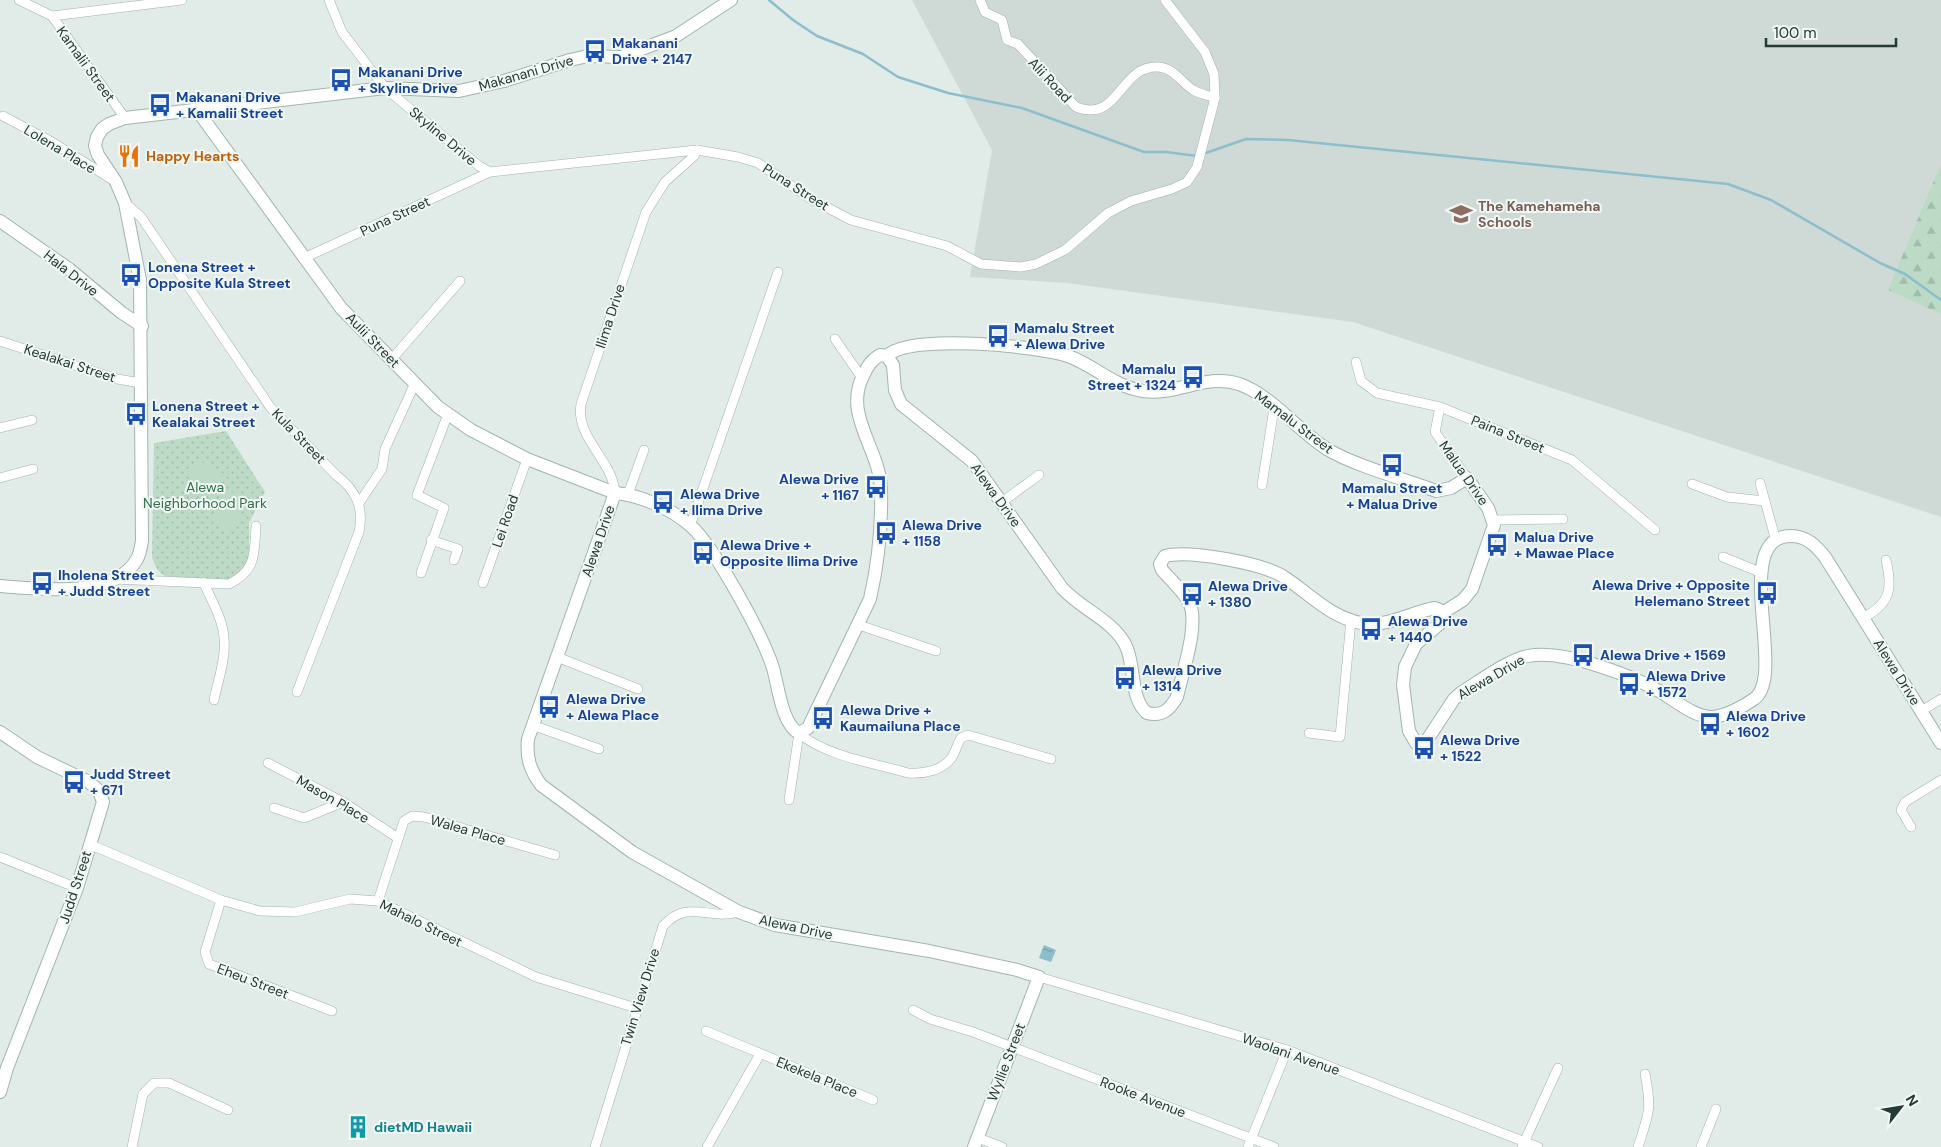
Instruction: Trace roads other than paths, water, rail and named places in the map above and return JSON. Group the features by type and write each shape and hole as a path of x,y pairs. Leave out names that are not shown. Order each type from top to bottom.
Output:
{"street":[{"name":"Kamalii Street","path":"19,0 52,16 125,118"},
{"path":"52,16 182,0"},
{"name":"Skyline Drive","path":"329,0 342,32 385,88 479,166 490,172"},
{"name":"Makanani Drive","path":"114,580 126,572 137,559 142,541 142,326 140,280 125,203 116,182 98,155 96,141 106,126 125,118 385,88 459,91 504,81 588,56 621,56 676,36 731,0"},
{"name":"Alii Road","path":"980,0 985,12 1002,20 1007,40 1018,44 1076,107 1089,110 1108,105 1133,76 1153,67 1168,69 1193,90 1215,98"},
{"name":"Puna Street","path":"304,258 490,172 697,150 738,157 758,163 811,199 851,220 947,246 981,264 1021,267 1049,259 1065,250 1108,213 1131,201 1172,189 1187,182 1197,167 1215,98 1214,74 1205,52 1165,0"},
{"name":"Aulii Street","path":"197,110 341,308 415,384 448,414 470,430 527,459 614,493"},
{"name":"Lolena Place","path":"3,116 52,142 116,182"},
{"name":"Ilima Drive","path":"614,493 610,475 579,420 581,404 646,214 665,182 694,156 697,150"},
{"name":"Kula Street","path":"125,203 141,217 271,408 336,475 348,484 359,502"},
{"name":"Hala Drive","path":"0,221 69,269 122,313 142,326"},
{"path":"690,526 778,272"},
{"path":"391,360 460,281"},
{"path":"835,339 862,378"},
{"name":"Kealakai Street","path":"0,341 117,379 141,383"},
{"name":"Mamalu Street","path":"887,356 900,348 939,342 1049,352 1073,358 1128,388 1146,392 1164,391 1207,381 1224,381 1245,386 1328,450 1436,491 1451,488 1467,478"},
{"path":"799,733 808,728 870,599 875,577 881,489 874,454 856,408 856,395 862,378 874,359 880,355 887,356"},
{"name":"Alewa Drive","path":"887,356 893,365 895,390 901,404 972,461 1062,588 1078,603 1107,623 1121,638 1129,654 1139,702 1147,713 1159,714 1165,712 1172,706 1177,697 1193,626 1192,608 1188,600 1162,570 1160,564 1165,556 1173,554 1220,558 1273,572 1332,613 1350,620 1374,624 1427,609 1440,608 1444,612 1444,620 1416,644 1407,659 1403,675 1409,731 1412,741 1416,743 1423,743 1427,740 1454,699 1462,692 1517,659 1536,654 1572,658 1634,680 1692,710 1713,717 1735,709 1754,699 1763,689 1762,573 1767,553 1776,541 1784,537 1801,537 1817,546 1941,743"},
{"name":"Paina Street","path":"1356,362 1361,381 1377,393 1440,407 1572,460 1655,530"},
{"path":"297,692 359,532 361,512 359,502 382,470 385,449 415,384"},
{"name":"Malua Drive","path":"1440,407 1435,432 1488,508 1494,520 1492,532 1472,589 1463,600 1444,612"},
{"path":"1262,485 1274,408"},
{"path":"420,573 444,508 417,494 448,414"},
{"path":"0,428 32,420"},
{"path":"628,494 644,450"},
{"name":"Lei Road","path":"483,583 527,459"},
{"path":"0,478 33,469"},
{"path":"1002,502 1039,475"},
{"path":"1760,483 1776,541"},
{"path":"1692,484 1727,497 1765,501"},
{"name":"Alewa Drive","path":"799,733 793,730 786,719 772,667 760,637 714,556 690,526 663,509 628,494 614,493 532,725 526,752 529,765 541,785 632,852 739,912 775,925 929,951 1017,970 1039,977"},
{"path":"1494,520 1563,519"},
{"path":"0,586 59,591 114,580 229,584 242,578 254,562 256,526"},
{"path":"431,540 458,549 454,560"},
{"path":"1723,557 1762,573"},
{"path":"1863,618 1881,605 1888,594 1890,585 1886,560"},
{"path":"204,583 219,617 224,638 223,658 214,700"},
{"path":"1308,733 1340,737 1350,620"},
{"path":"859,625 936,651"},
{"path":"557,657 638,689"},
{"path":"1921,711 1941,699"},
{"path":"532,725 598,749"},
{"name":"Judd Street","path":"0,732 37,757 89,782 99,791 102,808 94,836 89,844 77,888 7,1068 0,1092"},
{"path":"799,733 811,743 824,749 908,773 922,773 942,767 952,758 961,738 968,735 1051,759"},
{"path":"789,800 799,733"},
{"name":"Mason Place","path":"268,763 343,802 398,838"},
{"path":"1911,827 1901,810 1905,802 1941,780"},
{"path":"274,808 304,818 343,802"},
{"name":"Walea Place","path":"378,901 404,821 412,816 424,817 555,856"},
{"name":"Mahalo Street","path":"89,844 221,900 260,912 295,912 350,899 378,901 536,977 636,1008"},
{"path":"0,856 77,888"},
{"name":"Eheu Street","path":"221,900 205,952 208,964 332,1011"},
{"name":"Twin View Drive","path":"595,1147 636,1008 663,926 669,919 689,910 723,916 739,912"},
{"name":"Wyllie Street","path":"976,1142 1039,977"},
{"name":"Waolani Avenue","path":"1039,977 1287,1050 1523,1144 1538,1147"},
{"name":"Rooke Avenue","path":"913,1010 930,1019 1012,1047 1250,1143 1274,1147"},
{"name":"Ekekela Place","path":"706,1030 874,1100"},
{"path":"1250,1143 1287,1050"},
{"name":"Ekekela Place","path":"707,1147 760,1054"},
{"path":"1523,1144 1558,1068"},
{"path":"1638,1147 1650,1109 1645,1074"},
{"path":"132,1147 143,1094 154,1084 169,1083 228,1110"},
{"path":"1701,1147 1716,1109"},
{"path":"976,1142 1002,1147"}],"water":[{"path":"1044,945 1056,950 1051,962 1039,958"}],"waterway":[{"path":"769,0 793,20 817,36 863,54 898,77 948,93 1022,108 1144,152 1166,152 1197,156"},
{"path":"1203,154 1246,139 1288,140 1728,184 1771,200 1880,263 1905,274 1941,300"}],"place":[{"name":"Makanani Drive + 2147","path":"595,51"},
{"name":"Makanani Drive + Skyline Drive","path":"341,80"},
{"name":"Makanani Drive + Kamalii Street","path":"160,105"},
{"name":"Happy Hearts","path":"129,156"},
{"name":"The Kamehameha Schools","path":"1461,214"},
{"name":"Lonena Street + Opposite Kula Street","path":"131,275"},
{"name":"Mamalu Street + Alewa Drive","path":"998,336"},
{"name":"Mamalu Street + 1324","path":"1193,377"},
{"name":"Lonena Street + Kealakai Street","path":"136,414"},
{"name":"Mamalu Street + Malua Drive","path":"1392,465"},
{"name":"Alewa Drive + 1167","path":"876,487"},
{"name":"Alewa Drive + Ilima Drive","path":"663,502"},
{"name":"Alewa Drive + 1158","path":"886,533"},
{"name":"Malua Drive + Mawae Place","path":"1497,545"},
{"name":"Alewa Drive + Opposite Ilima Drive","path":"703,553"},
{"name":"Iholena Street + Judd Street","path":"42,583"},
{"name":"Alewa Drive + Opposite Helemano Street","path":"1767,593"},
{"name":"Alewa Drive + 1380","path":"1192,594"},
{"name":"Alewa Drive + 1440","path":"1371,629"},
{"name":"Alewa Drive + 1569","path":"1583,655"},
{"name":"Alewa Drive + 1314","path":"1125,678"},
{"name":"Alewa Drive + 1572","path":"1629,684"},
{"name":"Alewa Drive + Alewa Place","path":"549,707"},
{"name":"Alewa Drive + Kaumailuna Place","path":"823,718"},
{"name":"Alewa Drive + 1602","path":"1710,724"},
{"name":"Alewa Drive + 1522","path":"1424,748"},
{"name":"Judd Street + 671","path":"74,782"},
{"name":"dietMD Hawaii","path":"358,1127"}],"park label":[{"name":"Alewa Neighborhood Park","path":"205,496"}]}
